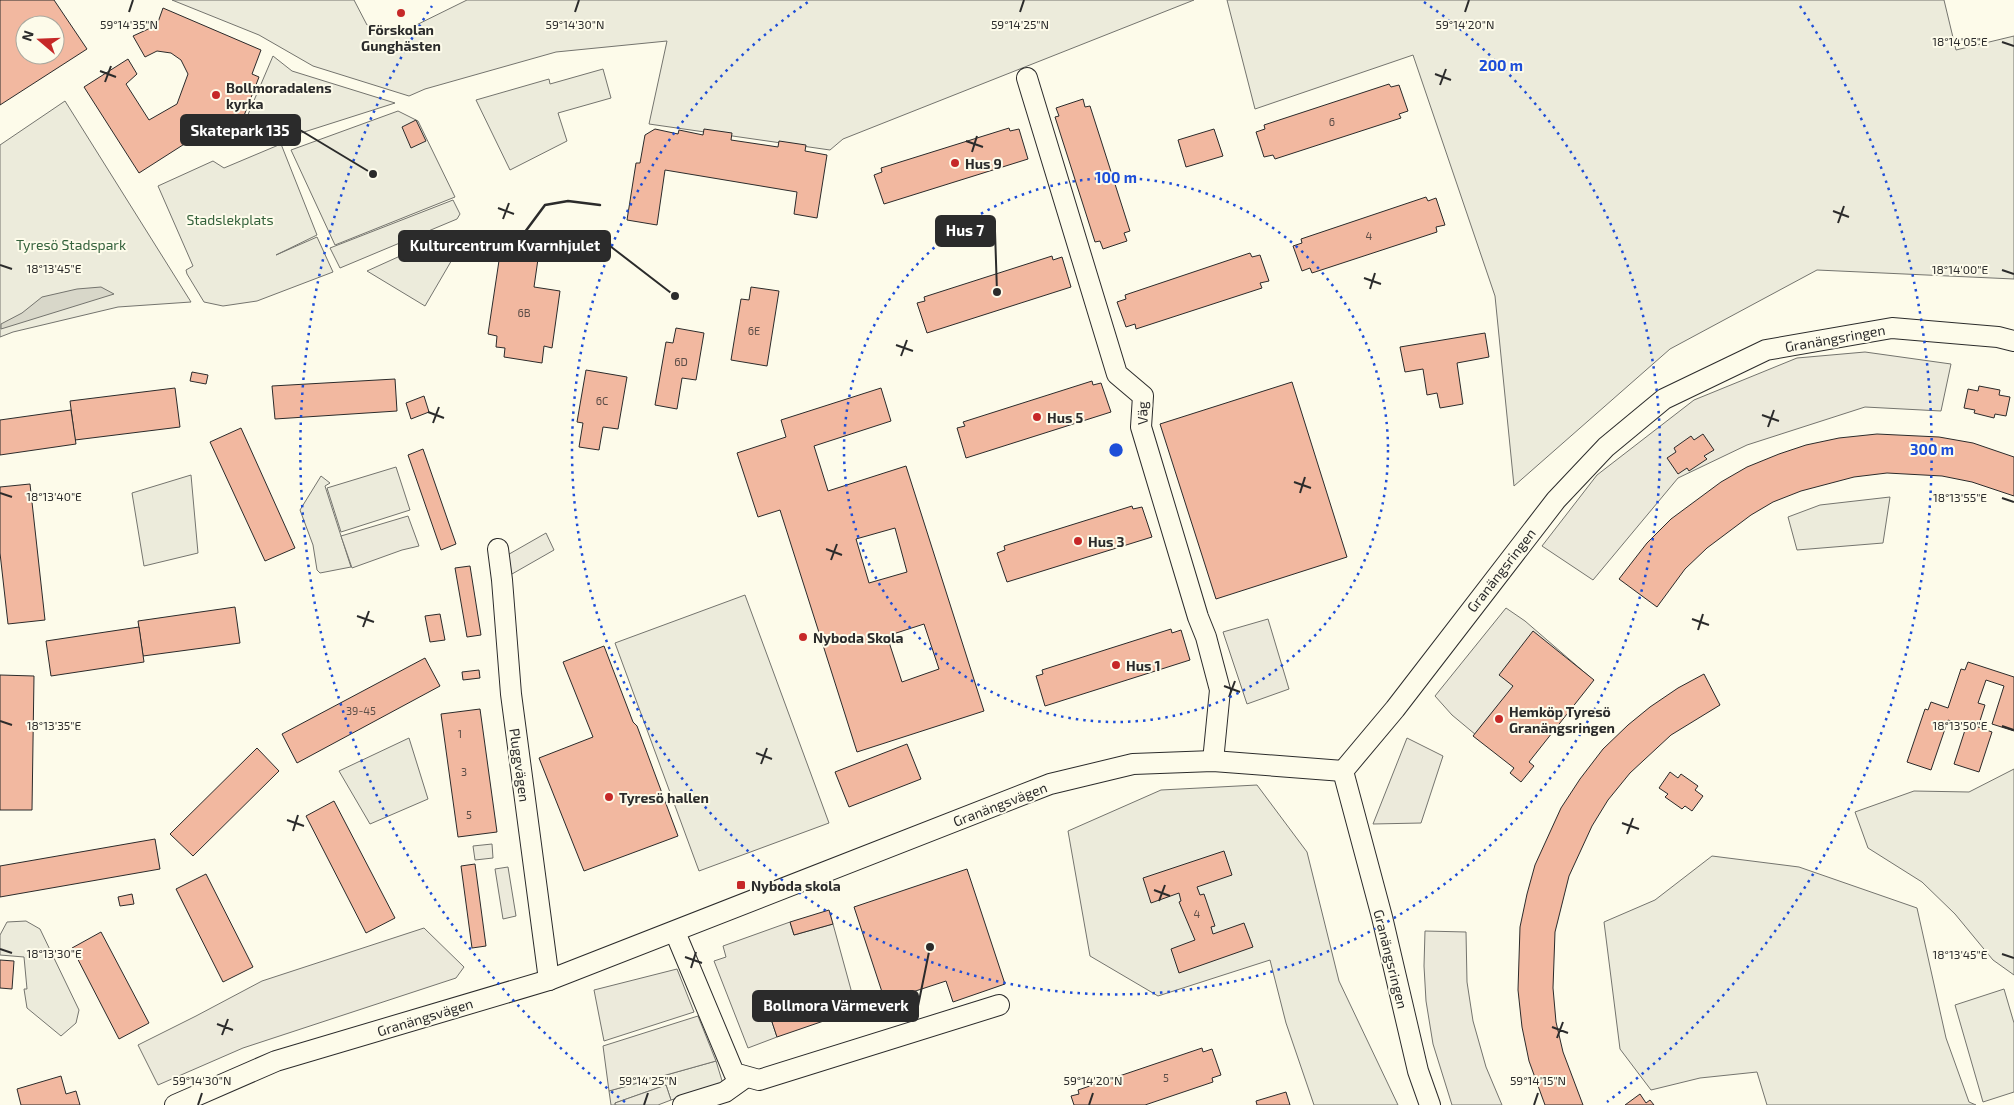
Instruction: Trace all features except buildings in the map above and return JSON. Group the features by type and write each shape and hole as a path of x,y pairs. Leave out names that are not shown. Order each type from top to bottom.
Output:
{"street":[{"name":"Väg","path":"1027,78 1117,374 1143,396 1141,427 1220,690 1213,760"},
{"name":"Granängsringen","path":"1430,1105 1418,1072 1382,917 1343,771 1395,709 1556,500 1606,447 1664,399 1766,350 1892,328 1998,337 2014,341"},
{"name":"Pluggvägen","path":"498,549 511,694 549,980"},
{"name":"Granängsvägen","path":"175,1105 276,1061 549,980 1050,784 1133,764 1213,760 1343,771"},
{"path":"675,932 734,1074 759,1080 999,1005"},
{"path":"683,1105 725,1092 746,1077"}],"green space":[{"path":"172,0 354,0 367,25 396,35 467,0 1194,0 843,139 830,150 649,124 667,41 556,52 425,89 409,96 313,66 259,35"},
{"path":"1227,0 1944,0 1956,50 2014,36 2014,279 1817,270 1670,349 1514,486 1495,296 1413,55 1255,109"},
{"path":"273,56 292,71 395,103 301,133 235,145"},
{"path":"603,69 611,98 558,113 567,141 510,170 476,100 549,79 550,84"},
{"name":"Tyresö Stadspark","path":"65,101 191,302 118,307 13,332 0,337 0,145"},
{"path":"398,111 418,121 455,197 335,245 291,150"},
{"name":"Stadslekplats","path":"281,144 317,235 276,255 317,237 333,272 257,301 223,306 204,302 187,274 186,270 193,266 158,186 213,161 224,168"},
{"path":"453,200 460,214 457,219 340,268 330,248"},
{"path":"451,233 457,239 460,246 425,306 367,271"},
{"path":"396,467 410,510 341,532 327,488"},
{"path":"191,475 198,553 144,566 132,493"},
{"path":"321,476 330,483 325,486 351,567 320,573 317,570 313,545 300,510"},
{"path":"1890,497 1883,543 1797,550 1788,517 1820,505"},
{"path":"745,595 829,823 699,871 615,643"},
{"path":"409,738 428,799 370,824 339,771"},
{"path":"2014,769 2014,975 1993,960 1955,914 1922,882 1868,848 1855,812 1914,791 1969,792"},
{"path":"1257,785 1307,852 1339,981 1398,1105 1314,1105 1286,1023 1270,960 1158,996 1090,956 1068,831 1161,790"},
{"path":"1712,856 1799,867 1917,908 1946,1038 1969,1102 1976,1105 1767,1105 1757,1072 1700,1078 1651,1090 1620,1049 1604,922 1655,900"},
{"path":"26,921 40,929 79,1010 76,1023 61,1036 27,1008 24,989 27,989 24,957 0,955 0,935 7,922"},
{"path":"2004,989 2014,1023 2014,1092 1983,1102 1955,1005"},
{"path":"716,1061 723,1084 671,1100 666,1085 611,1105 609,1091"}],"shaded area":[{"path":"101,287 114,294 1,329 1,324 22,313 42,297 77,289"},
{"path":"1865,352 1951,364 1941,411 1865,407 1747,445 1678,478 1593,580 1542,546 1597,475 1694,400 1797,358"},
{"path":"408,516 419,546 402,550 352,568 341,536"},
{"path":"546,533 554,550 512,574 504,557"},
{"path":"1506,608 1525,621 1591,678 1518,770 1452,715 1435,696"},
{"path":"1268,619 1289,689 1247,704 1223,632"},
{"path":"1407,738 1443,756 1421,823 1373,824"},
{"path":"492,844 493,858 475,860 473,846"},
{"path":"508,867 516,916 503,919 495,869"},
{"path":"790,922 794,935 833,924 853,997 838,999 772,1022 777,1037 748,1048 714,961 726,957 723,946"},
{"path":"424,928 464,967 456,978 243,1048 158,1085 138,1045 262,981"},
{"path":"1425,931 1466,932 1467,982 1473,1021 1486,1067 1502,1105 1452,1105 1433,1044 1426,1001"},
{"path":"677,969 694,1012 604,1041 594,990"},
{"path":"698,1016 716,1061 609,1091 603,1046"},
{"path":"666,1085 671,1100 658,1105 616,1105 615,1103"}],"wall":[{"path":"519,240 545,205 568,201 600,205"}],"place":[{"name":"Förskolan Gunghästen","path":"401,13"},
{"name":"Bollmoradalens kyrka","path":"216,95"},
{"name":"Hus 9","path":"955,163"},
{"name":"Skatepark 135","path":"373,174"},
{"name":"Hus 7","path":"997,292"},
{"name":"Kulturcentrum Kvarnhjulet","path":"675,296"},
{"name":"Hus 5","path":"1037,417"},
{"name":"Hus 3","path":"1078,541"},
{"name":"Nyboda Skola","path":"803,637"},
{"name":"Hus 1","path":"1116,665"},
{"name":"Hemköp Tyresö Granängsringen","path":"1499,719"},
{"name":"Tyresö hallen","path":"609,797"},
{"name":"Nyboda skola","path":"741,885"},
{"name":"Bollmora Värmeverk","path":"930,947"}]}
